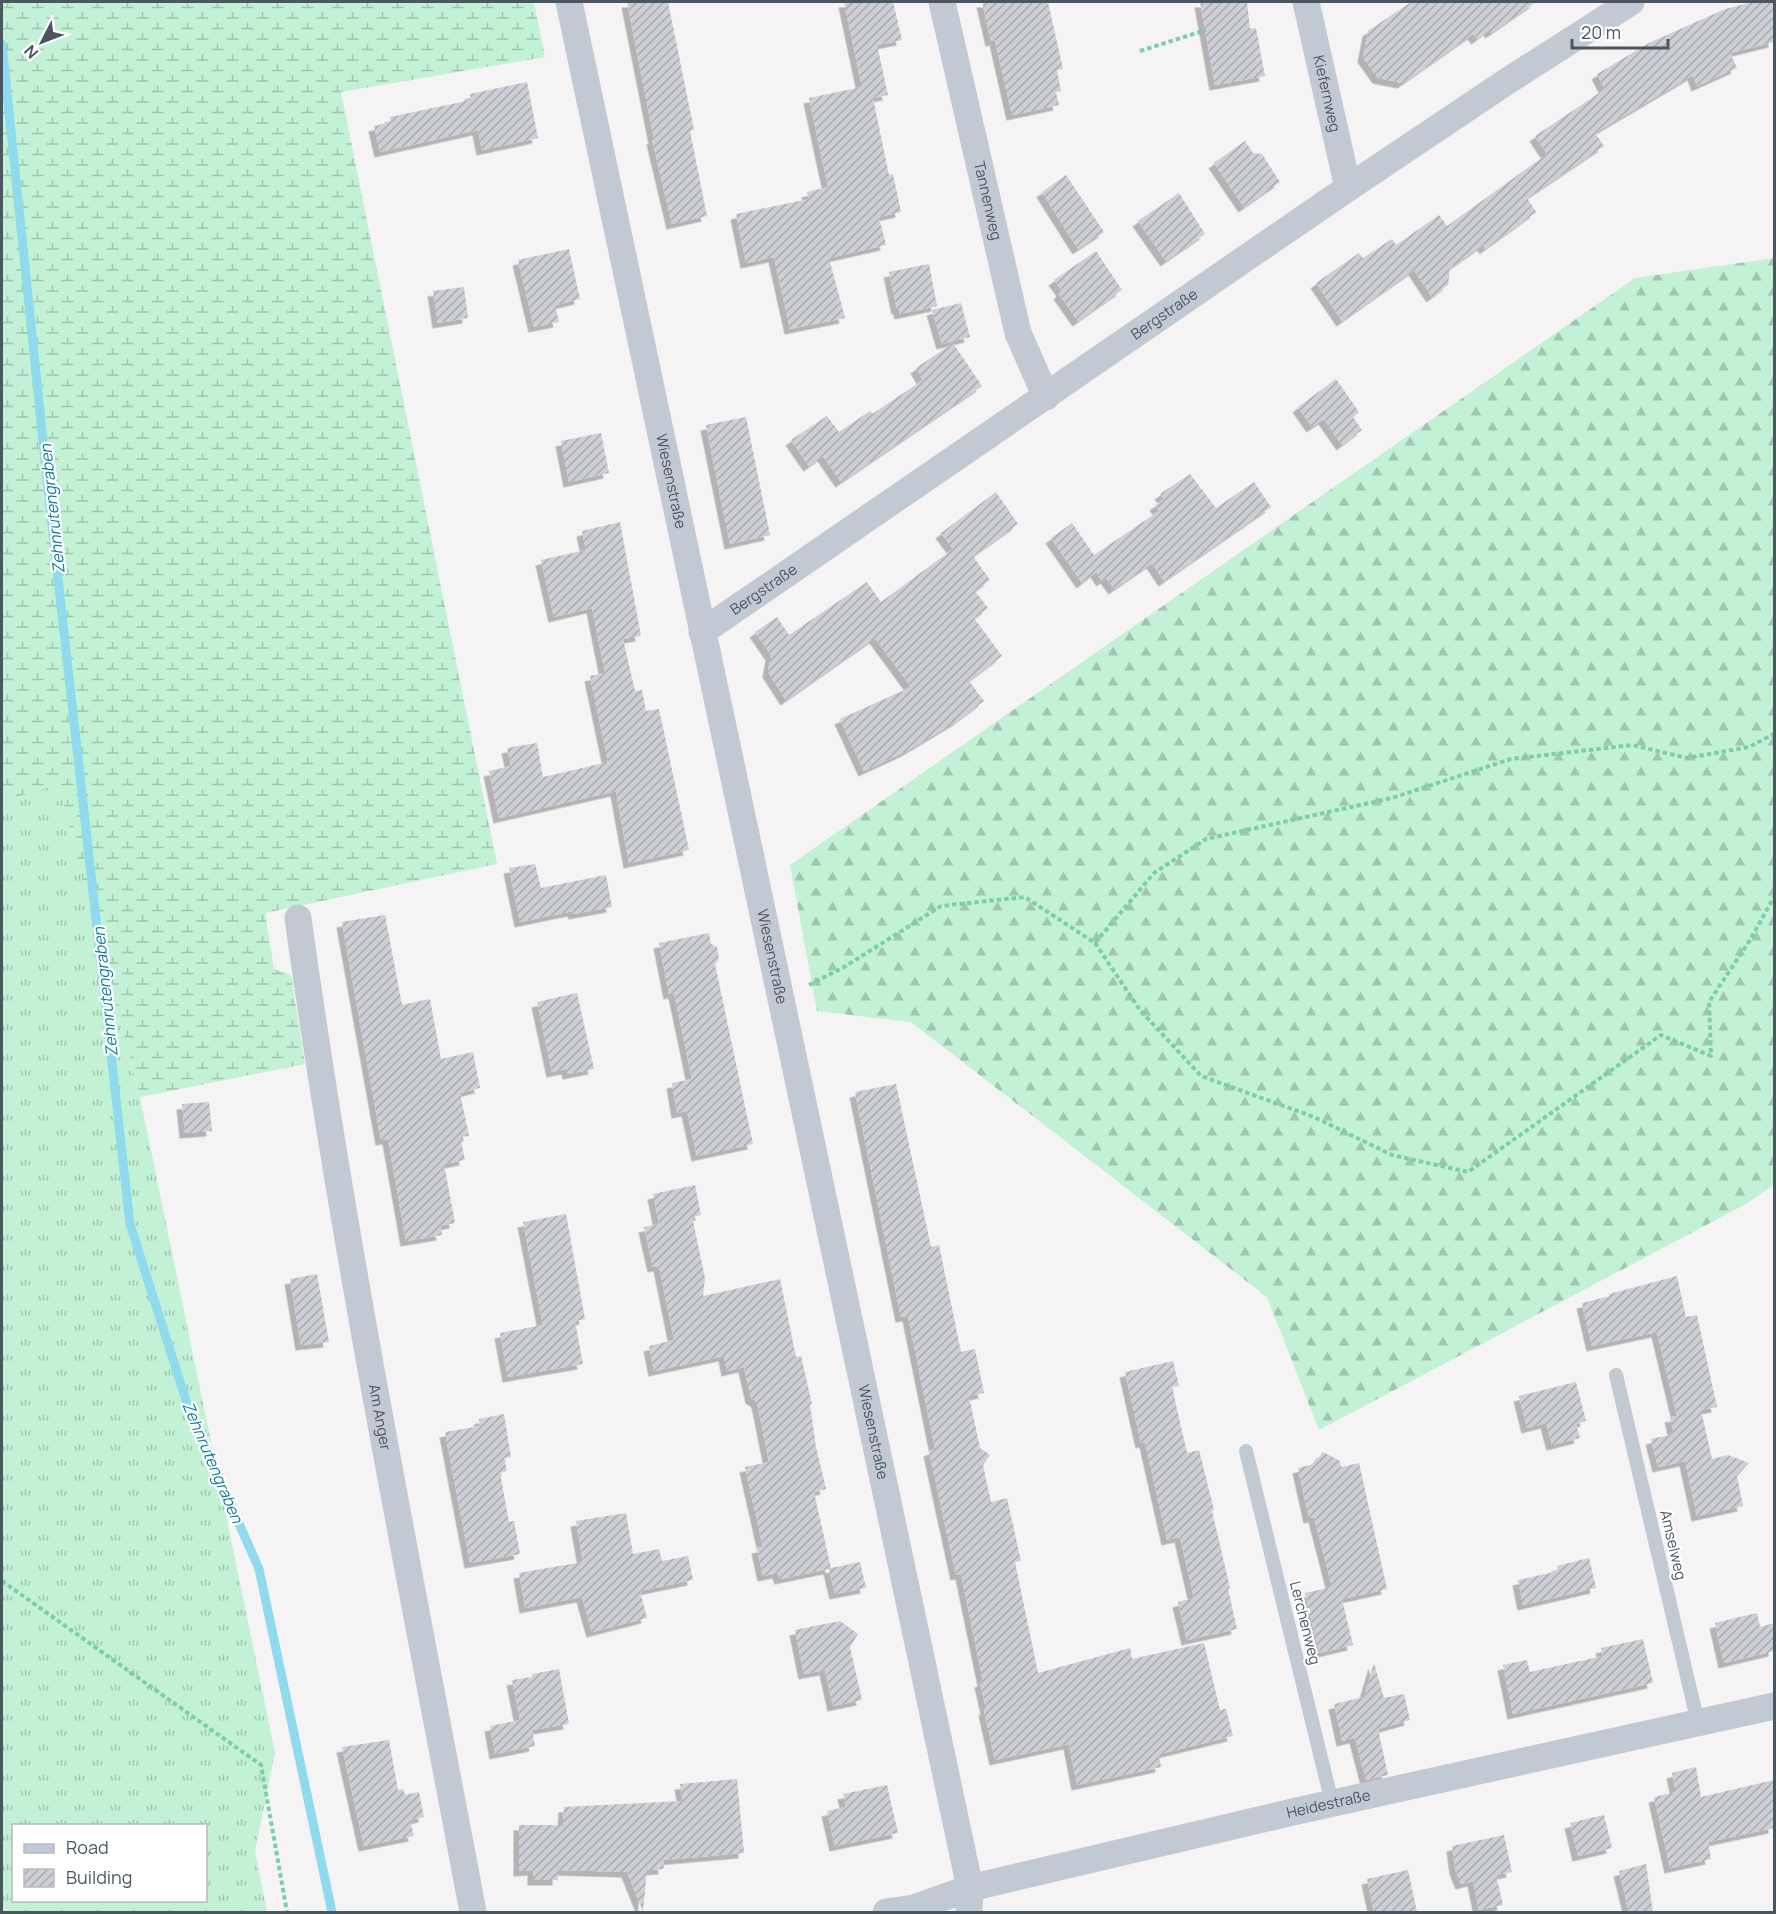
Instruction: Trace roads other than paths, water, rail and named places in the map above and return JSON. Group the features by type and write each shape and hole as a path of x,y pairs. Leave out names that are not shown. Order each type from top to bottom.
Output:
{"street":[{"name":"Wiesenstraße","path":"569,2 970,1900"},
{"name":"Tannenweg","path":"942,2 1018,333 1046,397"},
{"name":"Kiefernweg","path":"1306,2 1348,188"},
{"name":"Bergstraße","path":"702,632 1348,188 1630,2"},
{"name":"Am Anger","path":"298,918 319,1073 388,1462 473,1912"},
{"name":"Heidestraße","path":"886,1912 970,1900 1332,1803 1774,1706"}],"lane":[{"name":"Amselweg","path":"1616,1375 1698,1723"},
{"name":"Lerchenweg","path":"1246,1451 1332,1803"}],"waterway":[{"name":"Zehnrutengraben","path":"2,44 47,480 130,1224 189,1410 259,1569 332,1912"}]}
